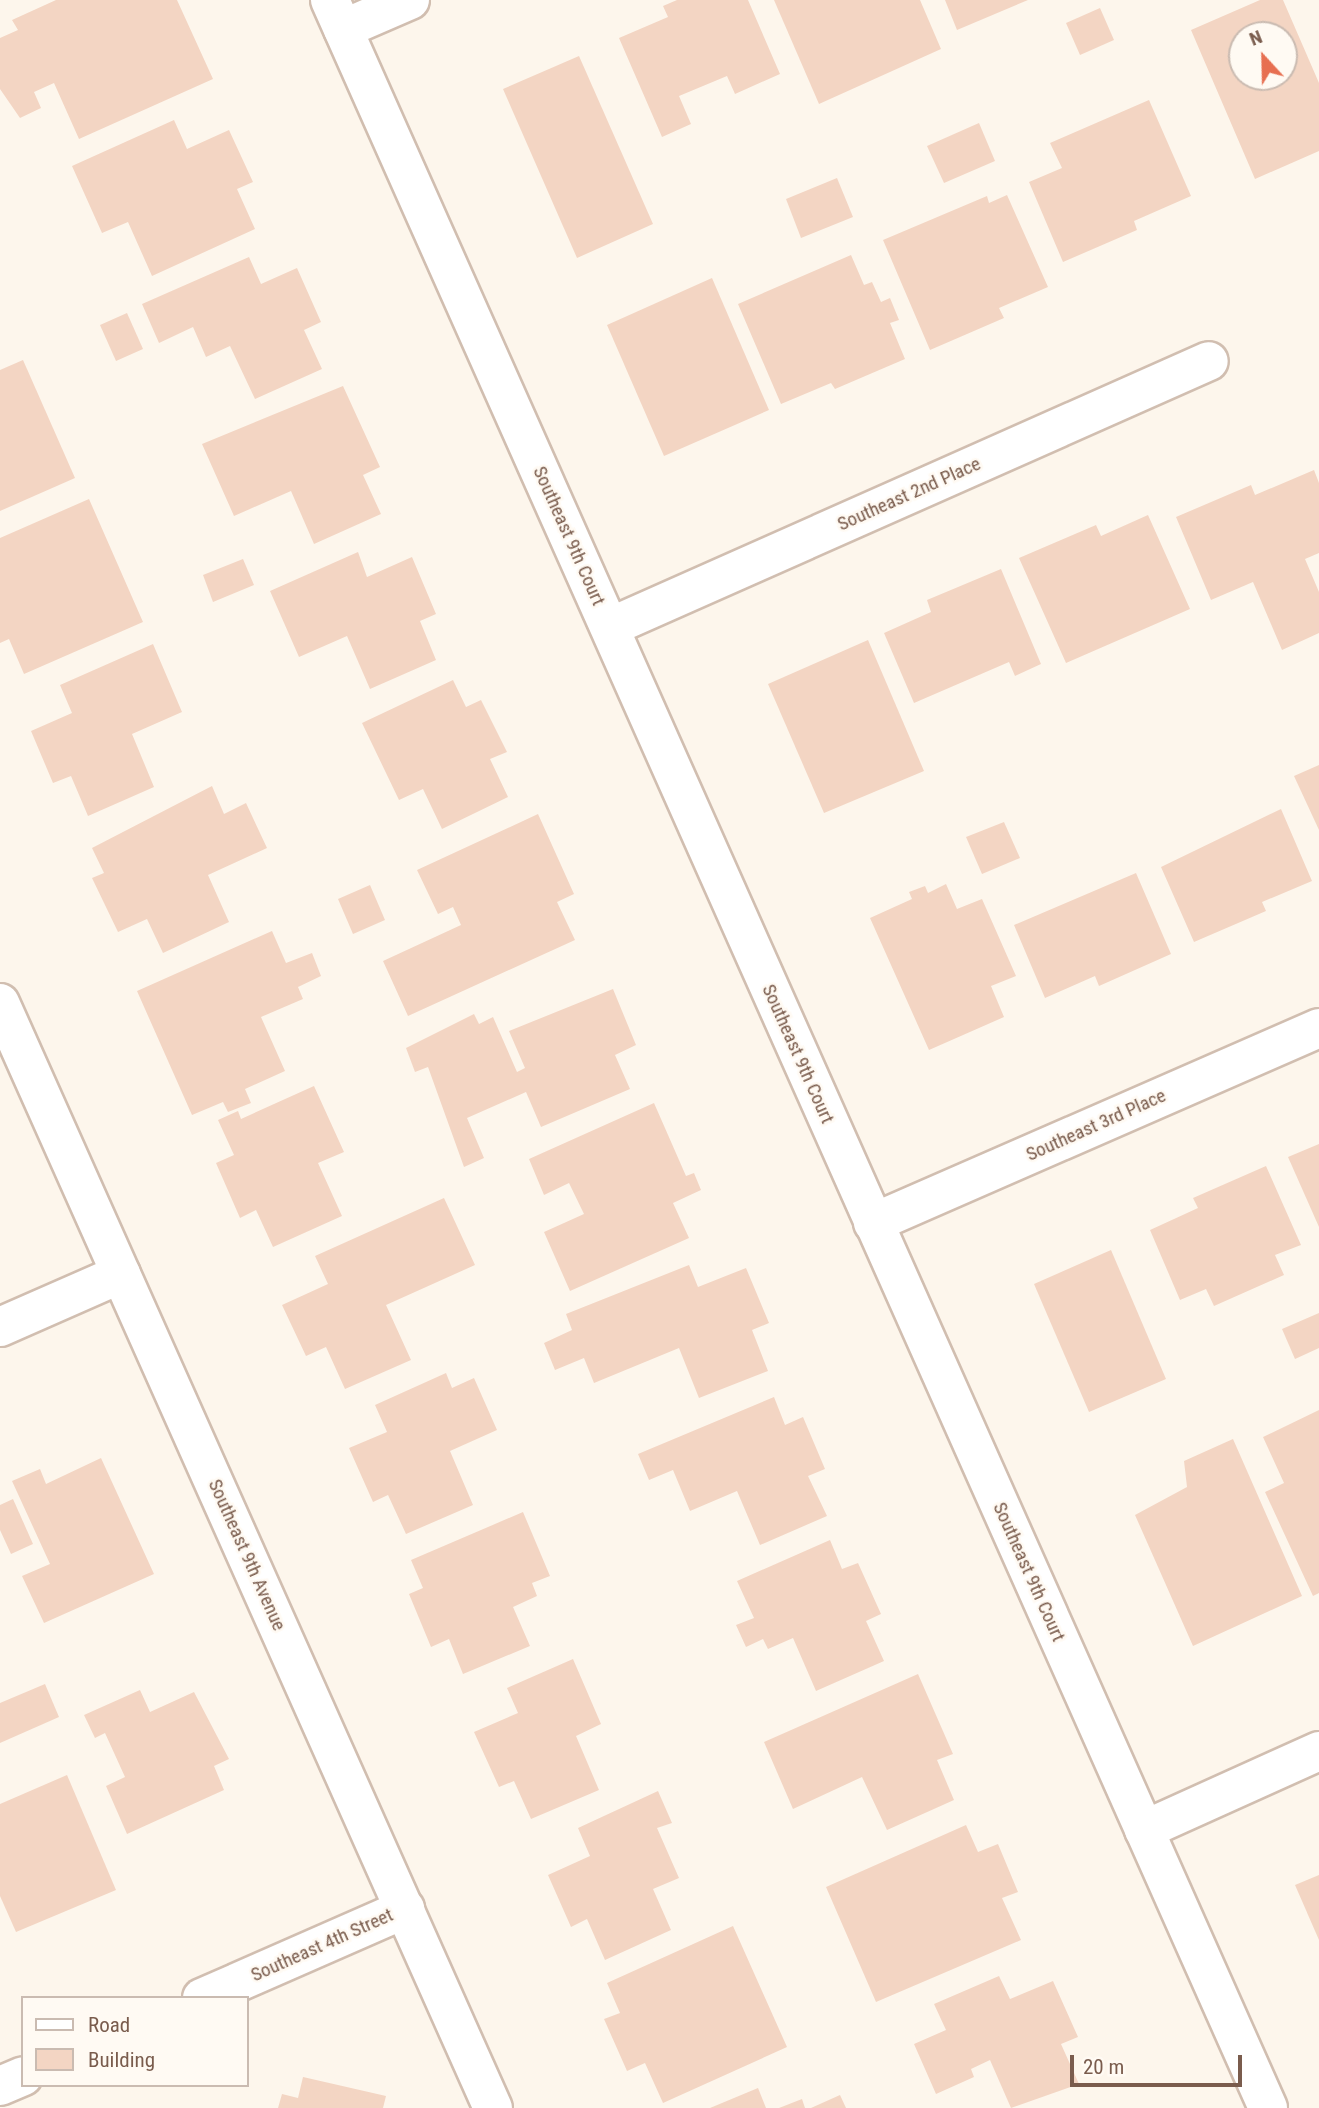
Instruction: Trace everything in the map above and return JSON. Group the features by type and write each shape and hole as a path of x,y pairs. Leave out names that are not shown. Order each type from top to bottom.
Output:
{"street":[{"path":"337,15 410,0"},
{"name":"Southeast 9th Court","path":"337,15 1268,2108"},
{"name":"Southeast 2nd Place","path":"610,627 1209,361"},
{"name":"Southeast 9th Avenue","path":"0,1003 494,2108"},
{"name":"Southeast 3rd Place","path":"873,1223 1319,1028"},
{"path":"0,1327 121,1274"},
{"path":"1144,1829 1319,1751"},
{"name":"Southeast 4th Street","path":"207,1996 405,1909"},
{"path":"0,2086 21,2077"}],"building":[{"path":"56,0 177,0 213,79 79,139 54,83 34,92 41,108 20,118 0,89 0,38 18,30 12,20"},
{"path":"677,0 748,0 780,74 735,94 727,76 679,96 691,124 662,137 619,38 668,17 663,6"},
{"path":"774,0 920,0 941,49 819,104"},
{"path":"945,0 1028,0 957,30"},
{"path":"1260,0 1283,0 1292,21 1228,21 1228,91 1298,91 1298,35 1319,83 1319,151 1255,179 1191,30"},
{"path":"1100,8 1114,40 1080,55 1066,23"},
{"path":"579,56 653,224 577,258 503,89"},
{"path":"1149,100 1191,196 1134,221 1137,230 1063,262 1029,182 1062,168 1050,143"},
{"path":"174,120 187,149 229,130 253,182 237,189 255,229 152,276 128,222 102,233 72,166"},
{"path":"979,123 995,161 944,183 927,146"},
{"path":"837,178 853,217 801,238 786,199"},
{"path":"1007,195 1048,287 999,308 1004,318 930,350 883,240 987,196 989,203"},
{"path":"851,255 864,285 872,282 881,302 890,298 899,320 890,323 905,359 835,389 831,383 781,404 738,304"},
{"path":"249,257 261,284 297,268 321,322 304,330 322,369 255,399 230,346 206,357 193,327 159,343 142,304"},
{"path":"712,278 769,410 664,456 607,325"},
{"path":"127,313 143,349 116,361 100,325"},
{"path":"23,360 75,478 0,511 0,370"},
{"path":"343,386 380,467 363,475 381,514 314,544 291,491 234,516 202,444"},
{"path":"1314,470 1319,483 1319,553 1305,559 1319,592 1319,633 1282,650 1253,582 1211,600 1176,517 1251,485 1255,495"},
{"path":"89,499 143,622 24,674 9,639 0,643 0,538"},
{"path":"1148,515 1190,609 1066,663 1019,558 1096,525 1101,536"},
{"path":"358,552 367,577 412,557 436,614 420,621 436,660 370,689 347,636 299,657 270,591"},
{"path":"243,559 254,585 213,602 203,575"},
{"path":"1001,569 1041,664 1015,676 1009,662 914,703 884,633 931,612 927,600"},
{"path":"868,640 924,771 824,813 768,684"},
{"path":"153,644 182,712 132,734 154,787 88,816 71,776 53,783 31,731 72,713 60,685"},
{"path":"453,680 466,707 481,700 507,752 490,759 508,797 442,829 423,789 399,800 362,723"},
{"path":"1319,765 1319,830 1294,776"},
{"path":"212,786 224,814 246,803 267,848 208,875 229,922 163,953 147,919 118,932 92,878 104,873 92,848"},
{"path":"1281,809 1312,881 1262,902 1266,911 1194,942 1161,867"},
{"path":"538,814 574,894 557,902 575,940 408,1016 383,961 461,925 453,907 438,914 417,870"},
{"path":"1004,822 1020,858 982,874 966,837"},
{"path":"1136,873 1171,954 1099,986 1095,976 1045,998 1014,925"},
{"path":"946,884 957,909 982,899 1016,976 991,986 1004,1017 929,1050 870,918 912,899 909,892 925,886 928,893"},
{"path":"370,885 385,920 353,934 338,899"},
{"path":"272,931 286,963 312,953 321,976 298,987 303,999 261,1017 285,1071 245,1089 251,1103 228,1112 223,1102 192,1115 137,991"},
{"path":"613,989 636,1045 615,1055 630,1089 541,1127 526,1092 467,1118 484,1158 464,1167 428,1067 415,1072 406,1048 474,1014 479,1024 493,1017 517,1072 525,1068 509,1031"},
{"path":"314,1086 344,1152 318,1163 342,1216 273,1247 256,1210 240,1218 216,1163 234,1155 218,1120 238,1111 241,1119"},
{"path":"654,1103 686,1176 694,1173 701,1190 673,1203 689,1238 570,1291 544,1232 584,1214 569,1183 544,1195 529,1159"},
{"path":"1319,1144 1319,1227 1288,1157"},
{"path":"1266,1166 1301,1245 1275,1255 1284,1275 1214,1306 1206,1289 1180,1300 1150,1230 1198,1208 1193,1198"},
{"path":"444,1198 475,1265 386,1305 411,1360 345,1389 326,1347 306,1356 282,1305 328,1284 315,1256"},
{"path":"1111,1250 1166,1379 1089,1412 1034,1284"},
{"path":"689,1265 698,1287 746,1268 769,1323 752,1330 768,1371 699,1398 679,1348 594,1383 584,1358 555,1370 544,1343 572,1330 566,1314"},
{"path":"1319,1313 1319,1348 1295,1359 1282,1329"},
{"path":"446,1373 452,1388 474,1378 497,1430 450,1451 473,1505 406,1534 388,1495 373,1502 349,1448 387,1432 375,1405"},
{"path":"774,1397 785,1425 803,1417 825,1469 808,1476 827,1516 760,1545 737,1491 690,1511 673,1470 649,1480 638,1454"},
{"path":"1319,1410 1319,1593 1313,1596 1265,1492 1284,1483 1263,1437"},
{"path":"1233,1439 1302,1596 1193,1646 1135,1515 1187,1487 1184,1461"},
{"path":"101,1458 154,1574 44,1623 22,1576 50,1564 12,1481 40,1469 46,1484"},
{"path":"13,1499 33,1544 11,1554 0,1530 0,1505"},
{"path":"523,1512 550,1576 532,1583 537,1596 513,1607 530,1646 463,1674 449,1639 431,1647 409,1594 423,1588 411,1560"},
{"path":"830,1540 842,1569 858,1563 881,1614 866,1621 884,1661 816,1691 793,1638 768,1649 763,1639 746,1647 736,1625 754,1618 737,1581"},
{"path":"573,1659 601,1724 576,1736 599,1790 531,1819 514,1781 499,1787 474,1732 518,1713 507,1688"},
{"path":"918,1674 953,1754 937,1760 954,1800 887,1830 862,1777 793,1809 764,1742"},
{"path":"45,1684 59,1717 0,1743 0,1703"},
{"path":"140,1690 150,1712 194,1692 229,1759 214,1766 224,1790 127,1834 106,1786 125,1777 105,1733 95,1738 84,1715"},
{"path":"67,1775 116,1890 16,1932 0,1896 0,1804"},
{"path":"658,1791 672,1823 657,1828 679,1878 653,1889 671,1930 605,1960 587,1919 571,1927 548,1875 590,1856 578,1828"},
{"path":"966,1825 978,1852 998,1844 1018,1892 1002,1898 1021,1940 876,2002 826,1887"},
{"path":"1319,1875 1319,1940 1295,1885"},
{"path":"733,1926 787,2047 663,2103 645,2063 627,2071 604,2019 620,2013 607,1983"},
{"path":"999,1976 1010,1999 1053,1981 1078,2037 1061,2044 1079,2084 1011,2108 990,2060 971,2069 974,2077 936,2094 914,2044 946,2030 934,2004"},
{"path":"303,2077 386,2096 383,2108 278,2108 282,2094 298,2098"},
{"path":"758,2088 766,2108 710,2108"},
{"path":"840,2095 846,2108 811,2108"},
{"path":"802,2099 805,2108 779,2108"}]}
